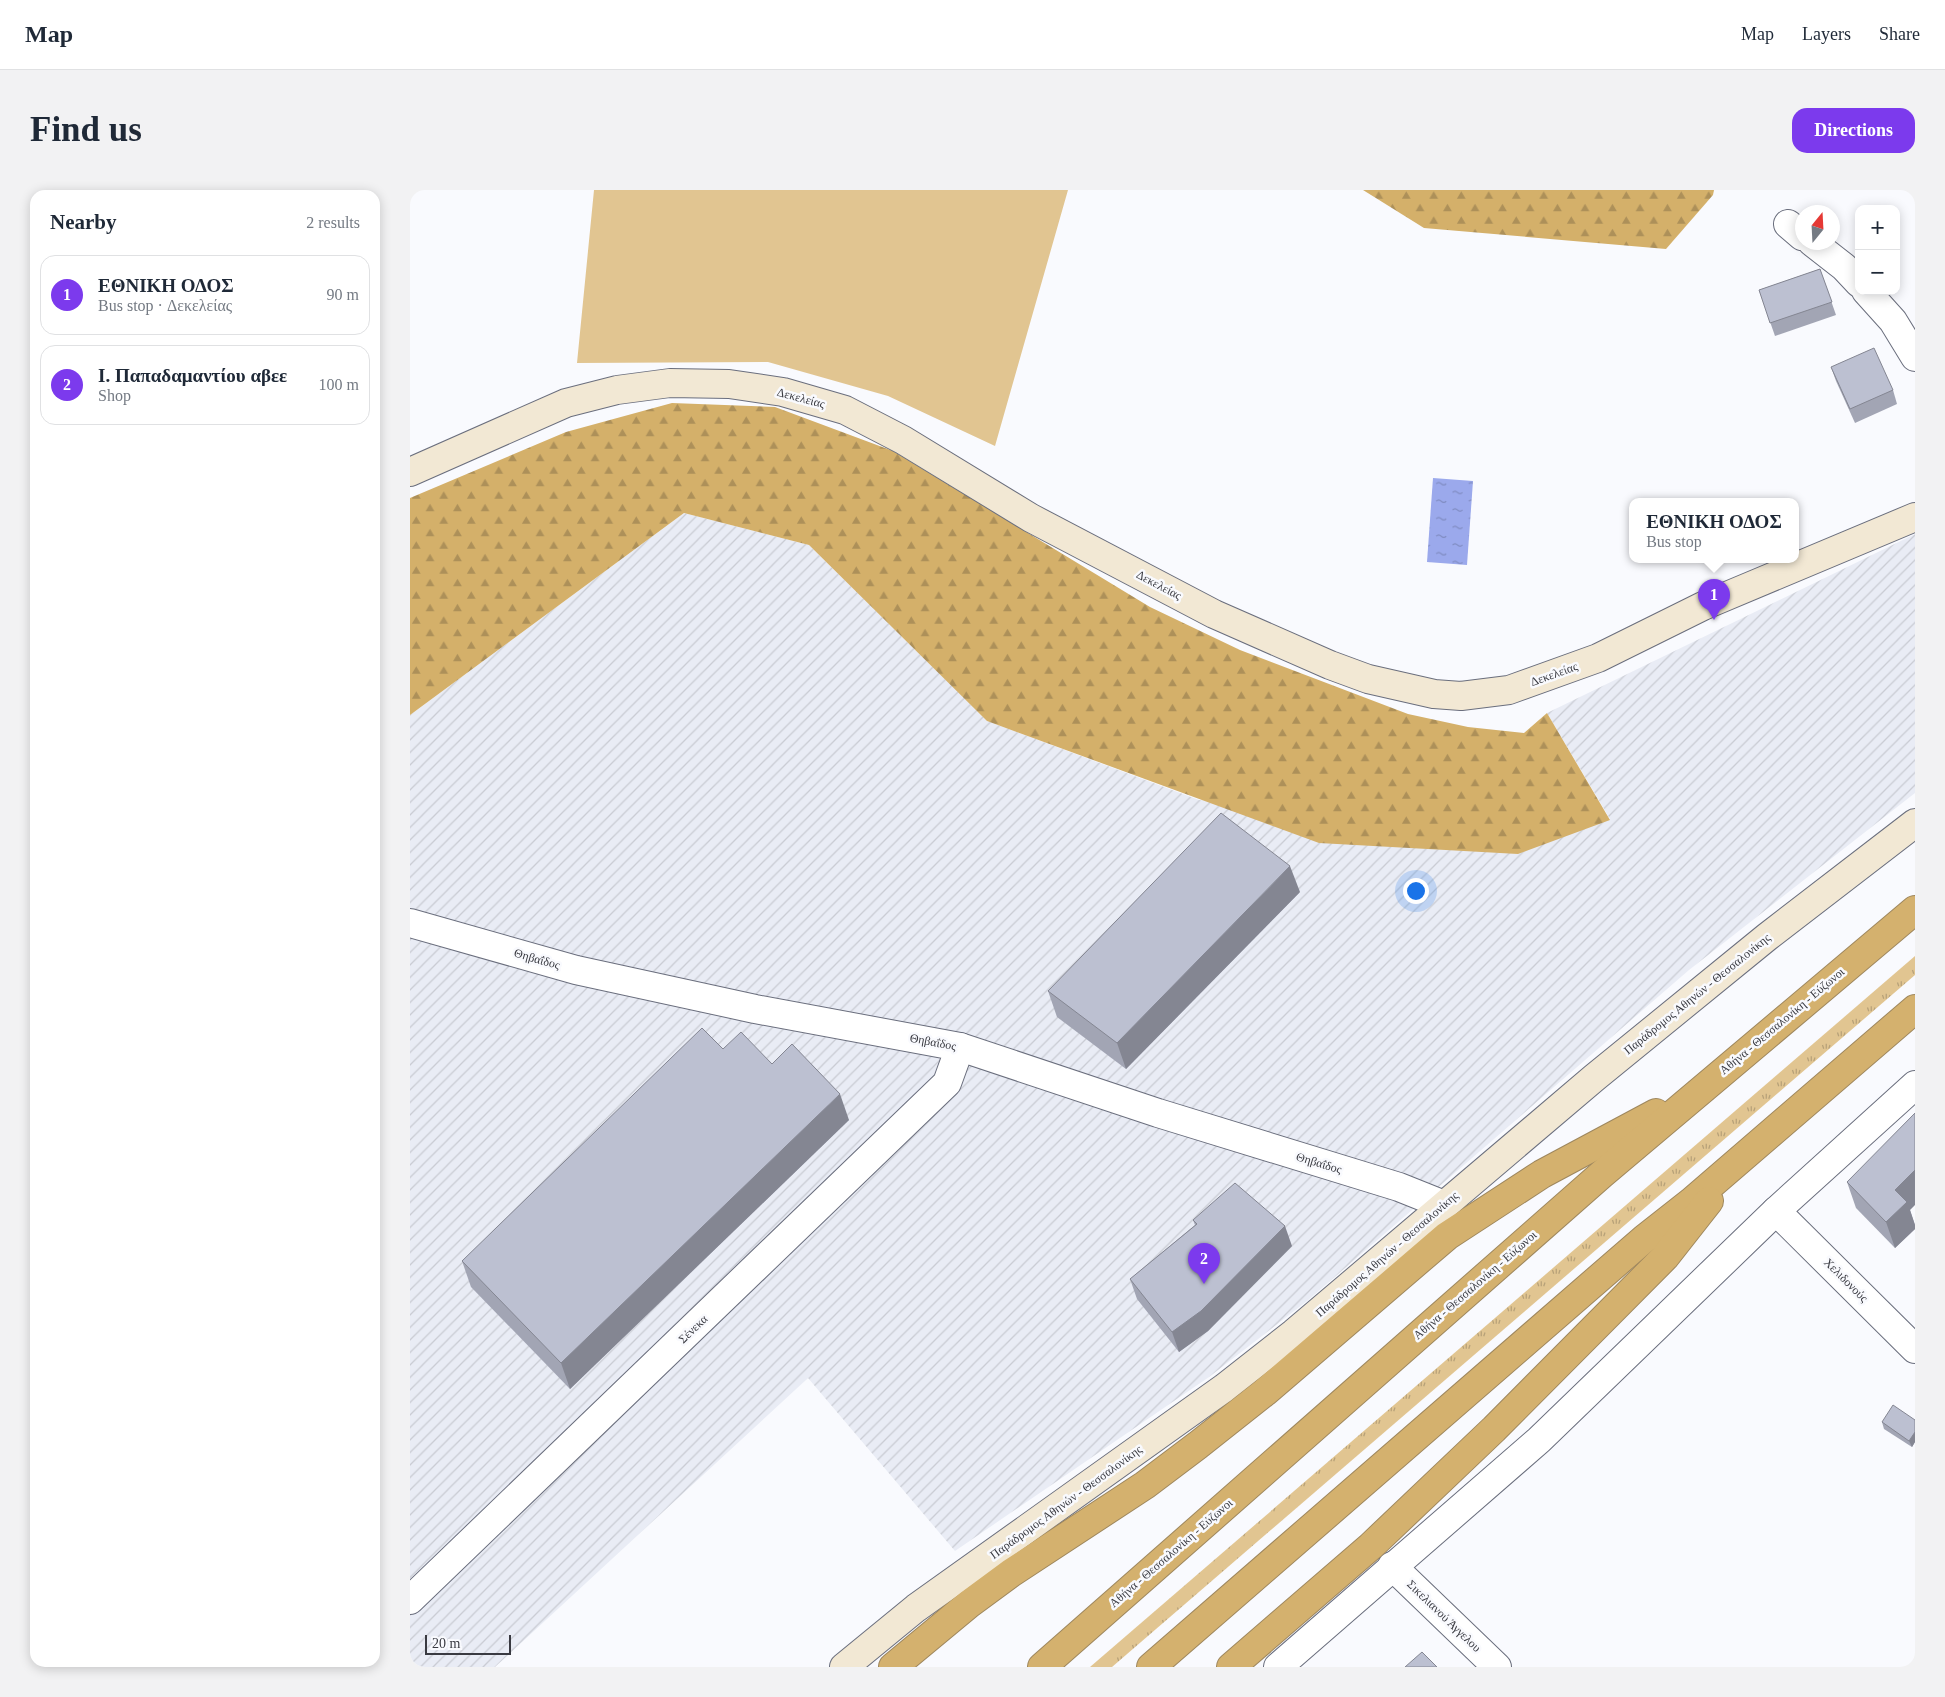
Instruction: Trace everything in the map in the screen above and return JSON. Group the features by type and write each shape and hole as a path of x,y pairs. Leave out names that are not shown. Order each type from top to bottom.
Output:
{"highway":[{"name":"Αθήνα - Θεσσαλονίκη - Εύζωνοι","path":"1042,1667 1602,1174 1915,910"},
{"path":"1152,1667 1644,1239 1915,1009"},
{"path":"893,1667 969,1604 1011,1573 1145,1485 1198,1445 1264,1392 1447,1236 1542,1174 1703,1088"},
{"path":"1232,1667 1370,1546 1540,1383 1665,1257 1749,1151"}],"main road":[{"name":"Δεκελείας","path":"410,472 566,403 617,390 670,383 719,383 783,392 845,410 904,440 1031,518 1214,614 1330,666 1368,679 1417,691 1461,696 1509,690 1598,658 1703,606 1915,517"},
{"name":"Παράδρομος Αθηνών - Θεσσαλονίκης","path":"844,1667 916,1608 1224,1388 1294,1333 1594,1078 1767,937 1915,823"}],"street":[{"path":"1822,250 1844,267 1855,279"},
{"path":"1870,295 1894,320 1915,357"},
{"name":"Θηβαΐδος","path":"410,922 576,970 754,1009 960,1047 1158,1113 1399,1187 1444,1205"},
{"name":"Σένεκα","path":"410,1600 947,1083 960,1047"},
{"path":"1278,1667 1539,1440 1776,1211 1915,1084"},
{"name":"Χελιδονούς","path":"1776,1211 1915,1349"},
{"name":"Σικελιανού Άγγελου","path":"1392,1566 1497,1667"}],"shaded area":[{"path":"684,513 809,545 987,721 1199,800 1610,819 1547,713 1915,534 1915,793 1689,970 1307,1301 1209,1377 955,1551 808,1378 495,1667 410,1667 410,715"}],"green space":[{"path":"594,190 1068,190 995,446 888,396 768,362 577,363"},
{"path":"1363,190 1714,190 1713,195 1666,249 1424,228"},
{"path":"672,403 775,407 893,451 1150,607 1240,650 1408,714 1468,727 1524,733 1547,713 1610,820 1518,854 1319,843 987,721 809,545 684,513 410,715 410,498 566,432"},
{"path":"1915,956 1915,975 1112,1667 1090,1667"}],"water":[{"path":"1433,478 1473,481 1467,565 1427,562"}],"building":[{"path":"1820,269 1832,302 1770,323 1759,290"},
{"path":"1874,348 1893,390 1850,409 1831,367"},
{"path":"1221,813 1290,866 1117,1043 1048,991"},
{"path":"702,1028 723,1049 741,1032 772,1064 792,1044 840,1094 561,1363 462,1261"},
{"path":"1915,1113 1915,1170 1895,1190 1907,1202 1886,1222 1847,1182"},
{"path":"1235,1183 1285,1226 1201,1311 1172,1332 1130,1279 1197,1224 1193,1220"},
{"path":"1893,1405 1915,1420 1915,1432 1909,1441 1882,1422"},
{"path":"1422,1652 1437,1667 1405,1667"}],"place":[{"name":"ΕΘΝΙΚΗ ΟΔΟΣ","path":"1714,620"},
{"name":"Ι. Παπαδαμαντίου αβεε","path":"1204,1284"}]}
